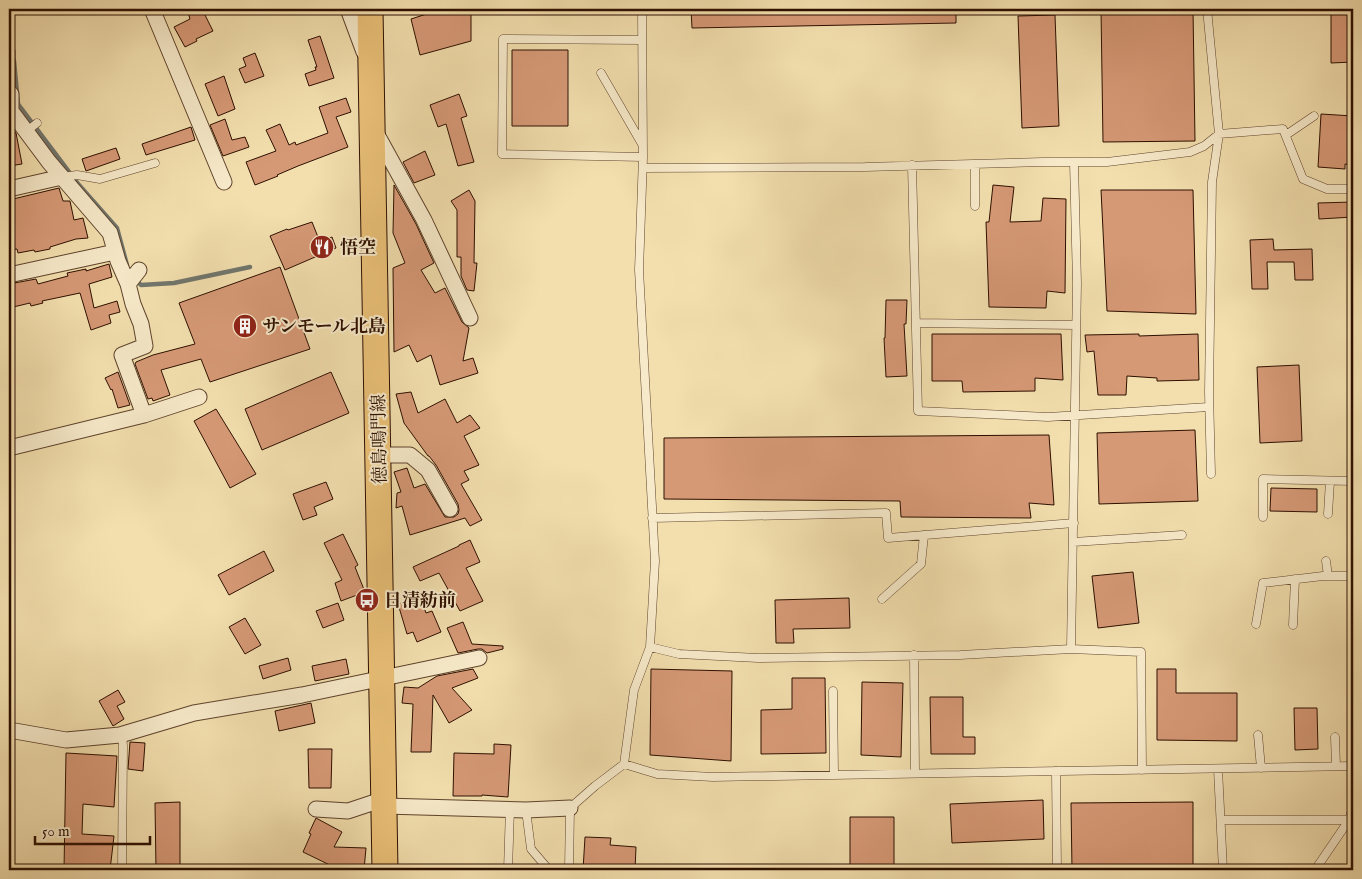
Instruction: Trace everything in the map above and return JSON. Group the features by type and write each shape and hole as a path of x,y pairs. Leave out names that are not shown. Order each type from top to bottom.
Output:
{"main road":[{"name":"徳島鳴門線","path":"370,9 385,870"}],"street":[{"path":"152,9 224,182"},
{"path":"348,9 372,72"},
{"path":"10,94 11,111 32,127 49,162 69,176 110,233 141,324 145,346 122,355 144,415"},
{"path":"373,128 424,220 470,318"},
{"path":"9,189 69,176"},
{"path":"9,275 115,252"},
{"path":"128,284 139,270"},
{"path":"9,448 144,415 199,397"},
{"path":"379,455 410,455 428,470 450,509"},
{"path":"9,730 66,740 122,735 194,713 383,679 479,658"},
{"path":"316,809 346,817 384,802 510,810 570,808"}],"lane":[{"path":"569,870 570,808 624,764 634,690 650,647 654,561 639,270 643,168 642,9"},
{"path":"1207,9 1219,134 1212,182 1209,407 1211,474"},
{"path":"642,40 504,39 502,154 643,157"},
{"path":"9,48 12,51 10,94"},
{"path":"601,73 643,146"},
{"path":"1286,135 1314,116"},
{"path":"643,168 1107,162 1190,152 1204,146 1219,134 1284,129 1303,179 1327,190 1353,189"},
{"path":"1071,649 1076,324 1074,162"},
{"path":"69,176 100,179 155,163"},
{"path":"975,164 975,206"},
{"path":"912,165 918,411 1048,417 1209,407"},
{"path":"916,323 1076,324"},
{"path":"1263,517 1263,479 1353,481"},
{"path":"1328,514 1330,481"},
{"path":"652,518 886,513 888,538 1074,523"},
{"path":"882,599 921,564 924,535"},
{"path":"1074,542 1182,535"},
{"path":"1326,561 1328,576"},
{"path":"1256,624 1263,582 1328,576 1353,576"},
{"path":"1293,625 1295,579"},
{"path":"650,647 679,654 758,658 960,655 1071,649 1141,652 1142,770"},
{"path":"914,655 915,773"},
{"path":"833,691 834,774"},
{"path":"122,735 122,870"},
{"path":"1258,735 1261,768"},
{"path":"1335,737 1336,766"},
{"path":"624,764 656,774 713,777 1353,766"},
{"path":"1218,769 1223,870"},
{"path":"1056,771 1057,870"},
{"path":"1315,870 1349,820 1353,807"},
{"path":"508,870 510,810"},
{"path":"526,810 531,850 549,870"},
{"path":"1221,820 1349,820"}],"building":[{"path":"187,9 202,9 213,31 185,47 174,27 190,19"},
{"path":"442,9 471,9 471,41 420,55 411,19"},
{"path":"691,9 956,9 956,23 692,28"},
{"path":"1101,9 1193,9 1195,141 1103,142"},
{"path":"1331,9 1353,9 1353,62 1331,63"},
{"path":"1055,15 1059,126 1022,128 1018,16"},
{"path":"320,36 334,78 309,86 305,74 316,70 315,67 317,67 308,40"},
{"path":"512,50 568,50 568,126 512,126"},
{"path":"255,53 264,76 245,83 239,69 246,66 243,58"},
{"path":"224,76 235,109 218,116 205,84"},
{"path":"459,94 467,116 461,118 474,162 458,166 446,124 438,127 430,105"},
{"path":"346,98 351,112 336,117 348,147 255,185 246,162 276,151 266,130 280,124 289,145 295,142 296,145 328,133 319,107"},
{"path":"1321,114 1353,116 1353,165 1345,164 1345,169 1318,167"},
{"path":"225,119 232,140 245,137 249,147 223,156 210,125"},
{"path":"191,127 195,140 146,155 142,144"},
{"path":"9,128 12,128 16,133 22,164 9,166"},
{"path":"116,148 120,159 86,171 82,159"},
{"path":"425,151 435,175 414,183 403,162"},
{"path":"394,185 416,224 434,263 421,270 435,293 445,288 462,322 469,328 463,361 473,358 478,373 440,385 431,355 417,362 409,345 394,352 393,268 405,263 393,233"},
{"path":"993,185 1014,187 1010,222 1041,221 1043,198 1066,199 1065,293 1047,291 1046,308 989,307 986,222 989,222"},
{"path":"59,188 63,201 70,201 74,220 83,218 88,238 76,239 50,247 50,249 35,252 34,250 18,253 17,249 9,250 9,200"},
{"path":"469,190 475,201 474,263 477,263 474,291 467,290 461,276 461,257 457,257 457,210 451,201"},
{"path":"1101,190 1193,190 1196,314 1107,311"},
{"path":"1353,202 1353,217 1319,219 1318,203"},
{"path":"312,222 320,242 332,237 336,248 285,270 270,236"},
{"path":"1273,239 1274,250 1312,249 1313,280 1295,280 1294,262 1267,262 1268,289 1252,289 1250,240"},
{"path":"109,264 112,277 89,284 94,308 117,301 120,312 109,315 111,323 91,330 80,293 42,301 43,303 31,306 30,303 9,308 9,284 36,279 38,284 68,276 67,273 86,269 86,271"},
{"name":"サンモール北島","path":"280,267 310,349 210,382 201,359 161,370 170,395 153,401 152,398 148,399 135,364 136,362 153,355 195,344 179,303"},
{"path":"886,300 907,300 906,324 904,324 907,376 886,377 884,338"},
{"path":"932,334 1061,334 1063,380 1035,378 1035,391 963,392 962,381 932,381"},
{"path":"1139,334 1139,336 1198,334 1199,380 1157,381 1157,378 1127,376 1126,395 1098,395 1094,351 1087,352 1085,335"},
{"path":"1299,365 1302,441 1260,443 1257,367"},
{"path":"118,372 130,405 118,408 112,389 105,378"},
{"path":"331,372 349,413 262,450 245,409"},
{"path":"411,392 418,413 445,399 457,423 470,415 480,428 464,436 479,465 464,471 469,480 461,484 482,520 470,526 465,518 410,535 402,506 396,508 397,493 401,492 394,472 407,468 414,488 425,484 445,517 454,517 458,514 459,510 458,504 436,465 404,423 396,394"},
{"path":"216,409 256,474 230,488 194,421"},
{"path":"1195,430 1198,501 1099,504 1097,433"},
{"path":"1049,435 1054,505 1029,503 1031,518 901,517 900,501 664,499 664,438"},
{"path":"326,482 333,499 314,507 317,515 303,520 293,494"},
{"path":"1271,488 1317,489 1317,512 1270,511"},
{"path":"343,534 358,565 355,567 365,592 341,601 335,583 342,580 324,543"},
{"path":"470,540 480,562 466,568 483,601 460,611 439,573 420,581 413,567"},
{"path":"264,551 274,571 229,595 218,575"},
{"path":"1133,572 1139,623 1098,628 1092,576"},
{"path":"420,596 426,613 432,611 441,632 417,642 413,632 407,634 398,604"},
{"path":"849,598 850,628 793,629 794,643 776,643 775,600"},
{"path":"338,603 344,620 323,628 316,611"},
{"path":"245,618 261,645 245,654 229,627"},
{"path":"463,622 472,644 503,646 503,649 487,653 482,649 478,649 458,653 447,628"},
{"path":"288,658 291,670 263,679 259,666"},
{"path":"346,659 349,674 315,681 312,666"},
{"path":"473,669 478,678 452,688 472,710 449,723 433,695 431,752 411,752 413,704 402,703 404,687 418,688 437,676"},
{"path":"651,669 732,671 731,761 650,755"},
{"path":"1157,669 1176,669 1176,693 1237,693 1237,741 1157,740"},
{"path":"792,678 825,678 826,753 761,754 761,710 792,709"},
{"path":"862,682 903,683 901,757 861,755"},
{"path":"118,690 125,702 117,706 124,719 113,726 99,701"},
{"path":"930,697 963,697 963,737 975,737 975,754 931,754"},
{"path":"311,703 315,723 279,731 275,711"},
{"path":"1294,708 1317,708 1318,749 1295,750"},
{"path":"130,742 145,743 143,771 128,769"},
{"path":"494,744 511,745 508,797 482,795 453,796 454,753 494,754"},
{"path":"308,749 332,749 331,788 309,788"},
{"path":"66,753 117,756 114,807 83,804 82,834 114,836 110,870 64,870"},
{"path":"1043,800 1044,839 952,843 950,804"},
{"path":"180,802 180,870 156,870 155,803"},
{"path":"1193,802 1193,870 1072,870 1071,803"},
{"path":"850,817 894,817 894,870 850,870"},
{"path":"316,818 342,832 334,847 366,848 364,870 336,870 336,868 303,852"},
{"path":"585,837 611,838 610,845 636,847 635,870 583,870"}],"waterway":[{"path":"14,61 18,104 79,185 117,228 127,265"},
{"path":"136,280 141,285 174,283 250,267"}],"place":[{"name":"悟空","path":"322,247"},
{"name":"サンモール北島","path":"245,326"},
{"name":"日清紡前","path":"367,600"}]}
